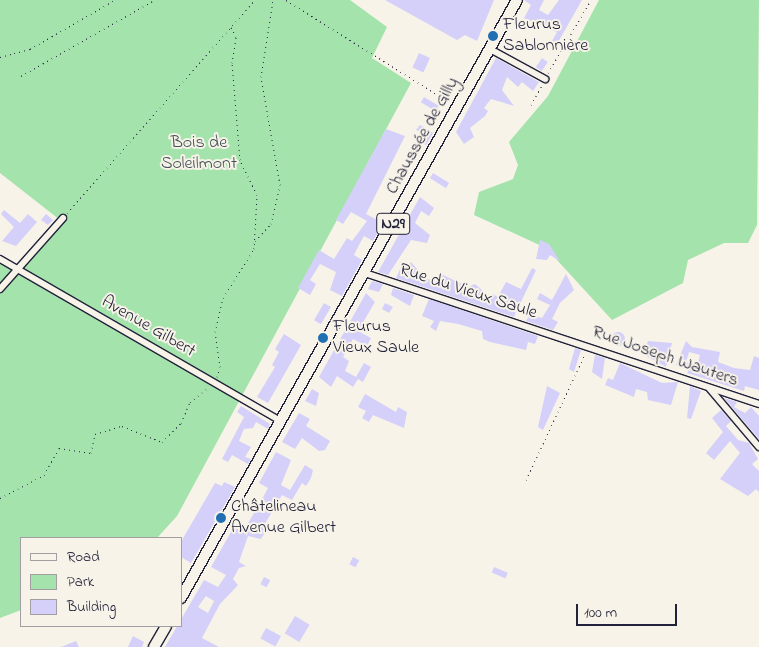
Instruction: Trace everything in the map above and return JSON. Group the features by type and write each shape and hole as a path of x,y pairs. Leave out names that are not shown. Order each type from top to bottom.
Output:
{"main road":[{"name":"Chaussée de Gilly","path":"182,596 365,274 517,0"},
{"path":"154,647 165,627"}],"street":[{"path":"490,49 544,79"},
{"path":"0,289 63,218"},
{"name":"Avenue Gilbert","path":"0,259 281,421"},
{"name":"Rue du Vieux Saule","path":"365,274 562,339"},
{"name":"Rue Joseph Wauters","path":"562,339 759,404"},
{"path":"709,388 759,447"}],"path":[{"path":"0,57 30,49 115,0"},
{"path":"21,76 154,0"},
{"path":"63,218 255,0"},
{"path":"254,242 272,224 280,185 261,77 273,0"},
{"path":"286,0 457,108"},
{"path":"531,105 544,79 591,0"},
{"path":"0,498 44,475 59,448 91,453 95,434 122,426 162,442 181,422 190,402 215,383 220,367 215,332 223,298 246,265 254,242 257,195 240,160 232,63 236,37 231,27"},
{"path":"526,480 588,347"}],"green space":[{"name":"Bois de Soleilmont","path":"0,0 350,0 387,27 372,58 411,83 177,516 158,537 20,537 20,610 0,618 0,259 18,269 60,220 0,173"},
{"path":"599,0 759,0 757,225 748,243 724,243 688,260 683,283 612,320 546,248 474,215 479,192 513,179 518,165 509,142 548,96"}],"building":[{"path":"385,0 494,0 477,41 465,35 457,40"},
{"path":"524,0 544,0 539,10 548,15 559,0 582,0 557,44 552,41 557,32 524,18 531,5"},
{"path":"419,53 430,58 423,72 412,68"},
{"path":"496,58 539,82 533,91 522,82 518,87 507,77 502,90 514,106 491,99 484,108 488,111 485,116 470,128 474,137 464,144 456,132"},
{"path":"542,58 548,62 542,71 536,67"},
{"path":"424,97 439,106 435,111 421,102"},
{"path":"420,125 433,133 426,145 420,142 425,134 416,130"},
{"path":"386,129 405,136 366,214 383,223 373,241 364,236 354,255 362,260 342,296 330,290 336,272 320,264 310,280 316,284 310,295 298,288 319,250 334,259 347,238 352,241 367,221 351,212 343,224 336,220"},
{"path":"433,173 449,183 446,188 430,178"},
{"path":"420,197 434,208 429,216 421,211 415,223 430,235 427,243 411,240 388,275 378,272"},
{"path":"4,210 20,223 28,214 37,222 16,246 2,241 14,227 1,214"},
{"path":"46,214 53,220 48,225 41,220"},
{"path":"540,240 549,244 560,261 550,255 547,260 536,259"},
{"path":"411,262 425,278 436,282 439,273 468,287 475,284 482,290 479,297 490,301 492,294 498,297 506,282 521,289 532,268 536,270 514,317 396,278 401,267 406,270"},
{"path":"566,274 574,290 560,303 552,319 558,322 553,330 526,321 530,314 542,318 550,305 537,299 540,293 552,300"},
{"path":"372,281 383,284 379,292 368,289"},
{"path":"393,288 414,295 410,306 391,295"},
{"path":"366,293 375,302 358,331 371,338 367,346 353,339 343,357 349,361 345,371 356,377 364,363 371,367 363,382 358,379 353,387 337,376 331,387 319,377"},
{"path":"429,299 538,336 535,344 528,342 526,350 490,342 483,339 482,331 440,321 436,331 430,327 434,321 422,316"},
{"path":"324,303 331,307 321,324 314,320"},
{"path":"385,303 393,307 389,313 382,309"},
{"path":"615,332 621,332 625,339 621,346 615,346 611,342 611,336"},
{"path":"284,334 301,345 268,403 257,397 275,367 272,365 279,352 275,349"},
{"path":"648,341 672,343 666,367 643,354"},
{"path":"686,341 692,347 720,352 718,362 734,368 750,370 754,356 759,358 759,390 745,386 744,391 687,373 689,370 676,365","holes":["689,352 700,355 697,366 686,362"]},
{"path":"575,348 581,350 574,372 569,369"},
{"path":"595,355 605,358 602,379 592,372"},
{"path":"620,363 662,383 678,382 671,405 648,400 647,392 636,389 634,397 605,385 608,378 613,380"},
{"path":"547,386 560,393 543,430 538,427"},
{"path":"690,386 701,391 691,419 687,418"},
{"path":"312,389 319,393 316,406 305,401"},
{"path":"365,394 396,412 398,407 407,412 404,428 373,415 369,422 362,418 366,411 358,407"},
{"path":"724,398 737,402 734,407 745,413 751,407 759,416 759,439"},
{"path":"241,406 270,424 268,429 256,422 253,428 244,429 239,441 251,447 245,457 251,459 248,464 232,455 228,462 222,459 244,417 237,412"},
{"path":"721,410 731,421 726,426 738,440 749,443 758,459 752,464 759,471 759,492 756,489 748,496 720,479 740,453 730,441 714,460 706,453 723,432 712,418"},
{"path":"299,413 310,419 306,426 330,441 325,450 319,451 302,438 295,449 282,442"},
{"path":"276,452 291,460 281,485 290,490 305,465 313,470 306,486 302,483 292,500 282,495 263,527 267,529 261,539 248,536 239,562 246,566 239,568 233,579 238,585 220,604 202,638 219,647 165,647 177,627 182,627 182,618 204,580 218,587 226,575 211,567 235,525 244,530 268,488 259,483","holes":["206,596 214,601 208,613 198,607"]},
{"path":"224,482 235,487 191,563 182,558 182,540 215,483 222,486"},
{"path":"353,557 359,560 356,567 349,564"},
{"path":"494,567 508,573 505,578 492,573"},
{"path":"264,577 270,580 267,587 260,584"},
{"path":"295,616 310,625 299,642 285,633"},
{"path":"266,628 281,636 275,647 260,639"},
{"path":"133,636 144,642 142,647 128,647"},
{"path":"76,641 79,647 61,647"}],"place":[{"name":"Fleurus Sablonnière","path":"493,36"},
{"name":"Fleurus Vieux Saule","path":"323,338"},
{"name":"Châtelineau Avenue Gilbert","path":"221,518"}]}
